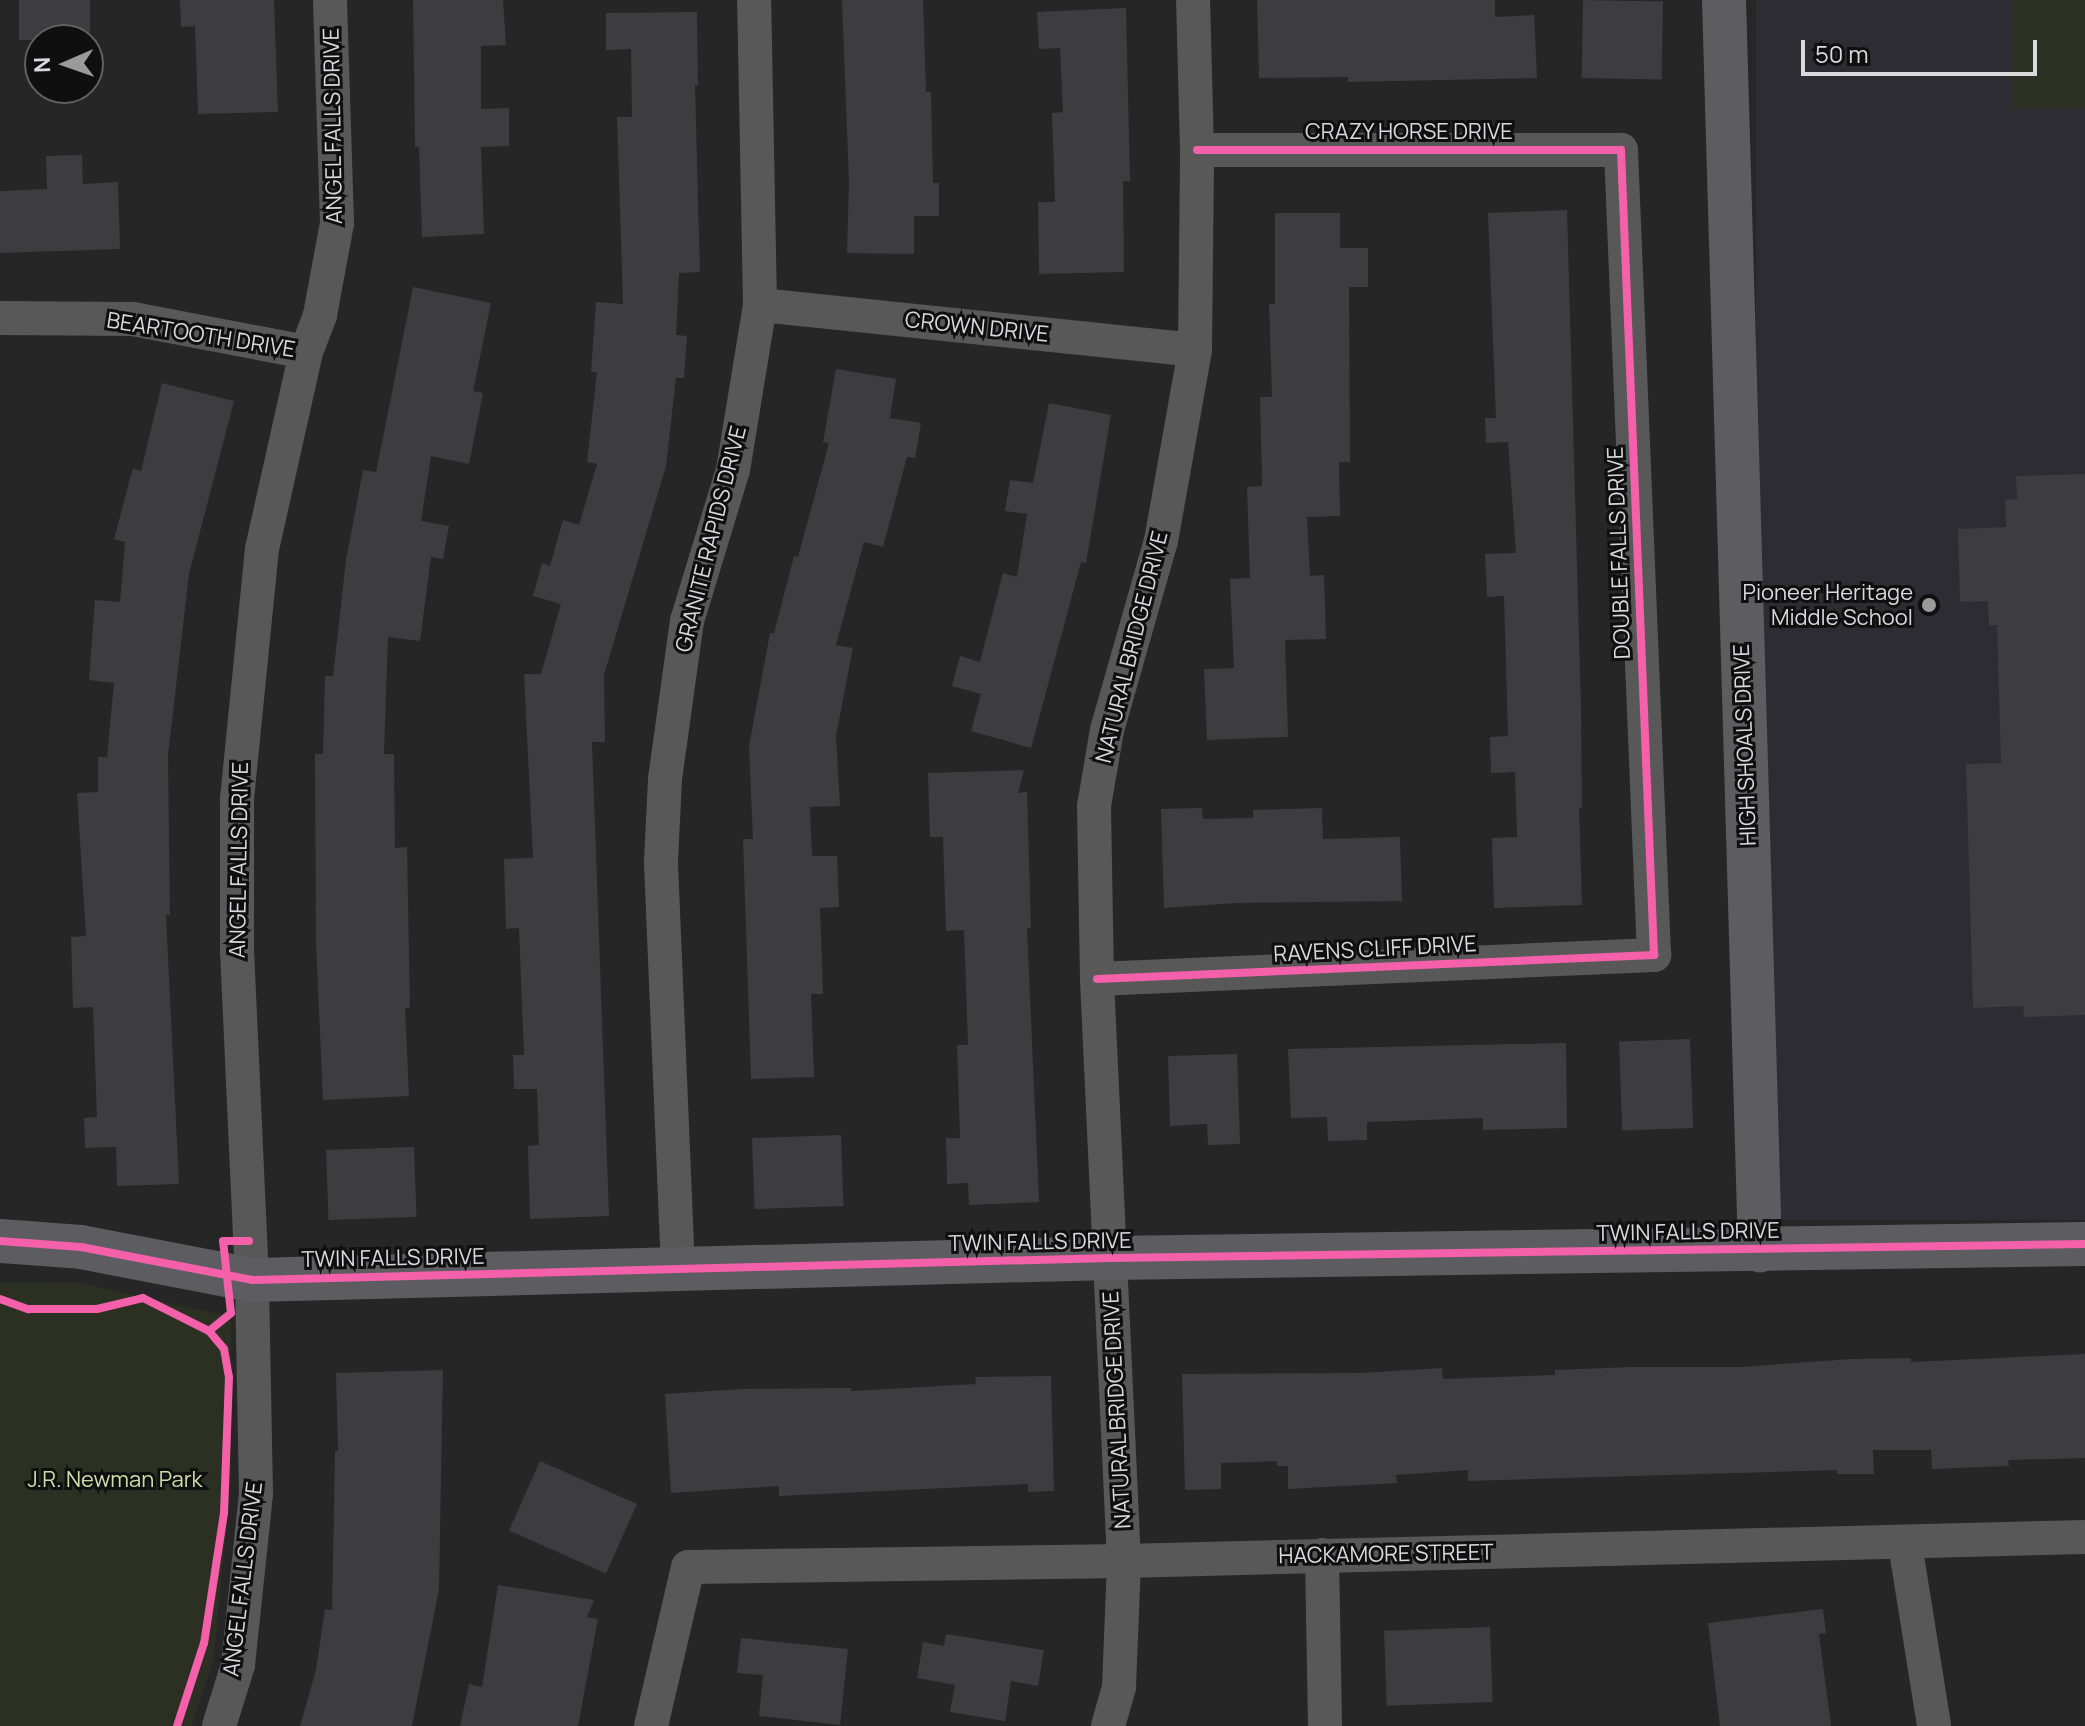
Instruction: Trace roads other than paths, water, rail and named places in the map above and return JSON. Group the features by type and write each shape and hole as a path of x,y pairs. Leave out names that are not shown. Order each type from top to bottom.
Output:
{"street":[{"name":"ANGEL FALLS DRIVE","path":"219,1726 238,1665 256,1493 252,1280 237,954 237,799 262,549 306,352 320,315 337,223 330,0"},
{"name":"GRANITE RAPIDS DRIVE","path":"678,1269 661,861 665,779 687,621 733,470 760,305 754,0"},
{"name":"NATURAL BRIDGE DRIVE","path":"1108,1726 1119,1687 1124,1561 1097,979 1094,806 1107,730 1161,541 1195,350 1197,150 1193,0"},
{"name":"HIGH SHOALS DRIVE","path":"1724,0 1760,1250"},
{"name":"CRAZY HORSE DRIVE","path":"1197,150 1621,150"},
{"name":"DOUBLE FALLS DRIVE","path":"1621,150 1654,955"},
{"name":"CROWN DRIVE","path":"760,305 1195,350"},
{"name":"BEARTOOTH DRIVE","path":"0,318 133,319 306,352"},
{"name":"RAVENS CLIFF DRIVE","path":"1097,979 1654,955"},
{"name":"TWIN FALLS DRIVE","path":"0,1241 81,1247 252,1280 1110,1258 2085,1244"},
{"name":"HACKAMORE STREET","path":"651,1726 688,1567 1124,1561 1905,1544 2085,1537"},
{"path":"1905,1544 1934,1726"},
{"path":"1322,1555 1325,1726"}],"place":[{"name":"Pioneer Heritage Middle School","path":"1929,605"}],"park label":[{"name":"J.R. Newman Park","path":"115,1480"}]}
